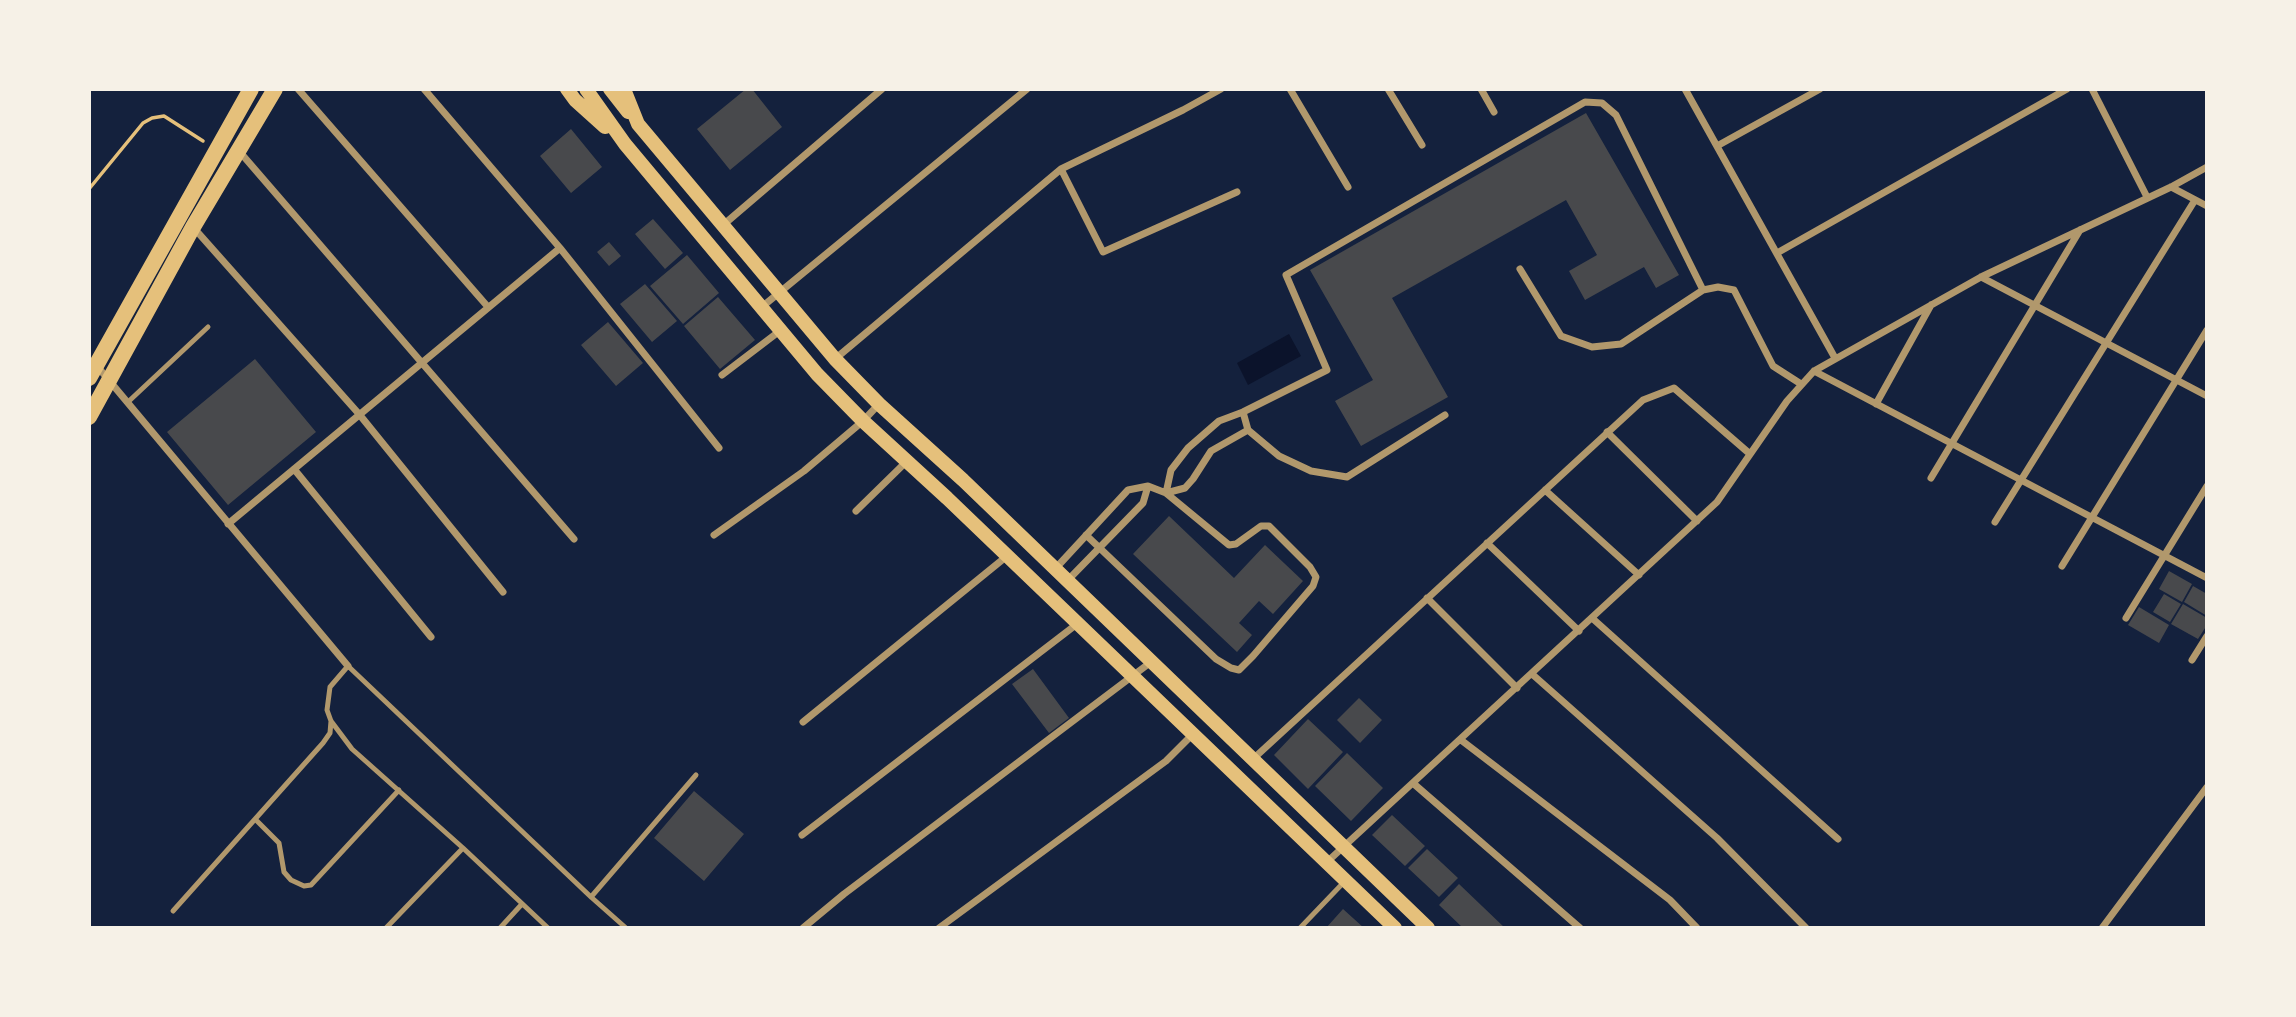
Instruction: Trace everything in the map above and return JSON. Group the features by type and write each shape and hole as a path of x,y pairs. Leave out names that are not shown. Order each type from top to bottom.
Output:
{"main road":[{"path":"93,371 251,89"},
{"path":"89,417 193,227 275,89"},
{"path":"567,89 575,100 625,144"},
{"path":"586,89 625,144 817,374 863,421 1395,928"},
{"path":"610,89 835,359 1429,928"},
{"path":"624,89 638,124"}],"street":[{"path":"298,89 488,307"},
{"path":"424,89 560,248 719,448"},
{"path":"722,226 882,89"},
{"path":"762,306 1027,89"},
{"path":"835,359 1061,169 1184,110 1221,89"},
{"path":"1290,89 1348,187"},
{"path":"1388,89 1422,145"},
{"path":"1481,89 1493,112"},
{"path":"1685,89 1835,358"},
{"path":"1717,146 1820,89"},
{"path":"1777,253 2067,89"},
{"path":"2092,89 2147,197"},
{"path":"1166,493 1171,470 1188,448 1219,421 1243,412 1327,370 1286,275 1585,102 1602,103 1616,115 1703,290"},
{"path":"239,151 574,539"},
{"path":"1326,863 1717,502 1787,401 1814,371 1981,277 2171,187 2207,167"},
{"path":"1061,169 1103,252 1237,192"},
{"path":"2171,187 2207,206"},
{"path":"1995,522 2195,200"},
{"path":"193,227 359,414 503,592"},
{"path":"1931,478 2080,230"},
{"path":"228,524 560,248"},
{"path":"1520,269 1562,336 1592,347 1621,344 1703,290 1718,287 1734,290 1773,366 1801,384"},
{"path":"1981,277 2207,396"},
{"path":"1877,404 1932,304"},
{"path":"722,375 782,330"},
{"path":"2062,566 2207,330"},
{"path":"93,371 110,380 348,666"},
{"path":"1814,371 2207,578"},
{"path":"1252,760 1643,400 1674,388 1750,454"},
{"path":"714,536 804,471 879,404"},
{"path":"1243,412 1248,430 1279,456 1311,471 1347,477 1445,415"},
{"path":"1166,493 1185,488 1211,451 1248,430"},
{"path":"1607,432 1697,521"},
{"path":"856,511 907,461"},
{"path":"294,468 431,636"},
{"path":"1055,569 1128,490 1148,486 1166,493 1229,545 1236,544 1261,526 1269,526 1310,567 1316,577 1313,586 1239,670 1216,659 1087,535"},
{"path":"1067,581 1143,503 1148,486"},
{"path":"2126,618 2207,486"},
{"path":"1545,490 1639,575"},
{"path":"1487,543 1579,631"},
{"path":"803,722 1007,556"},
{"path":"1427,598 1517,688"},
{"path":"1592,618 1838,838"},
{"path":"802,835 1077,624"},
{"path":"2192,660 2207,636"},
{"path":"803,928 844,894 1151,662"},
{"path":"1532,674 1717,838 1806,928"},
{"path":"939,928 1166,761 1192,735"},
{"path":"1461,740 1670,900 1697,928"},
{"path":"1414,784 1580,928"},
{"path":"2102,928 2207,786"}],"lane":[{"path":"128,402 208,327"},
{"path":"548,928 352,749 331,721 327,710 330,687 348,666 626,928"},
{"path":"173,911 323,743 330,733 331,721"},
{"path":"591,897 696,775"},
{"path":"256,819 279,843 284,872 291,880 304,886 311,885 399,790"},
{"path":"386,928 463,848"},
{"path":"1300,928 1345,881"},
{"path":"500,928 522,904"}],"path":[{"path":"89,189 143,124 152,118 164,116 217,149"}],"water":[{"path":"1289,334 1301,356 1248,385 1237,363"}],"building":[{"path":"746,89 752,89 782,127 730,170 697,129"},
{"path":"1586,113 1679,275 1656,288 1644,267 1585,300 1569,271 1597,255 1566,200 1392,298 1448,397 1361,446 1335,401 1373,380 1310,270"},
{"path":"571,129 602,167 571,193 540,156"},
{"path":"653,219 683,253 665,269 635,234"},
{"path":"609,242 621,256 609,266 597,252"},
{"path":"687,255 719,293 683,324 650,286"},
{"path":"645,284 677,321 652,342 620,304"},
{"path":"718,297 755,340 720,369 684,326"},
{"path":"608,322 643,363 616,386 581,345"},
{"path":"255,359 316,432 228,505 167,432"},
{"path":"1169,516 1234,578 1265,545 1303,581 1273,614 1259,601 1239,623 1252,635 1237,652 1133,554"},
{"path":"2169,571 2192,584 2182,602 2159,589"},
{"path":"2193,586 2207,594 2207,616 2184,602"},
{"path":"2164,594 2181,604 2170,622 2153,612"},
{"path":"2183,604 2207,618 2207,625 2198,639 2171,624"},
{"path":"2139,607 2169,625 2159,643 2128,625"},
{"path":"1033,669 1069,718 1049,733 1012,684"},
{"path":"1359,698 1382,720 1360,743 1337,720"},
{"path":"1308,719 1343,752 1308,789 1274,755"},
{"path":"1347,753 1383,788 1351,821 1315,786"},
{"path":"694,791 744,834 704,881 654,838"},
{"path":"1392,815 1425,846 1405,866 1372,835"},
{"path":"1427,849 1458,878 1439,897 1408,868"},
{"path":"1459,884 1505,928 1463,928 1439,905"},
{"path":"1343,909 1364,928 1326,928"}]}
